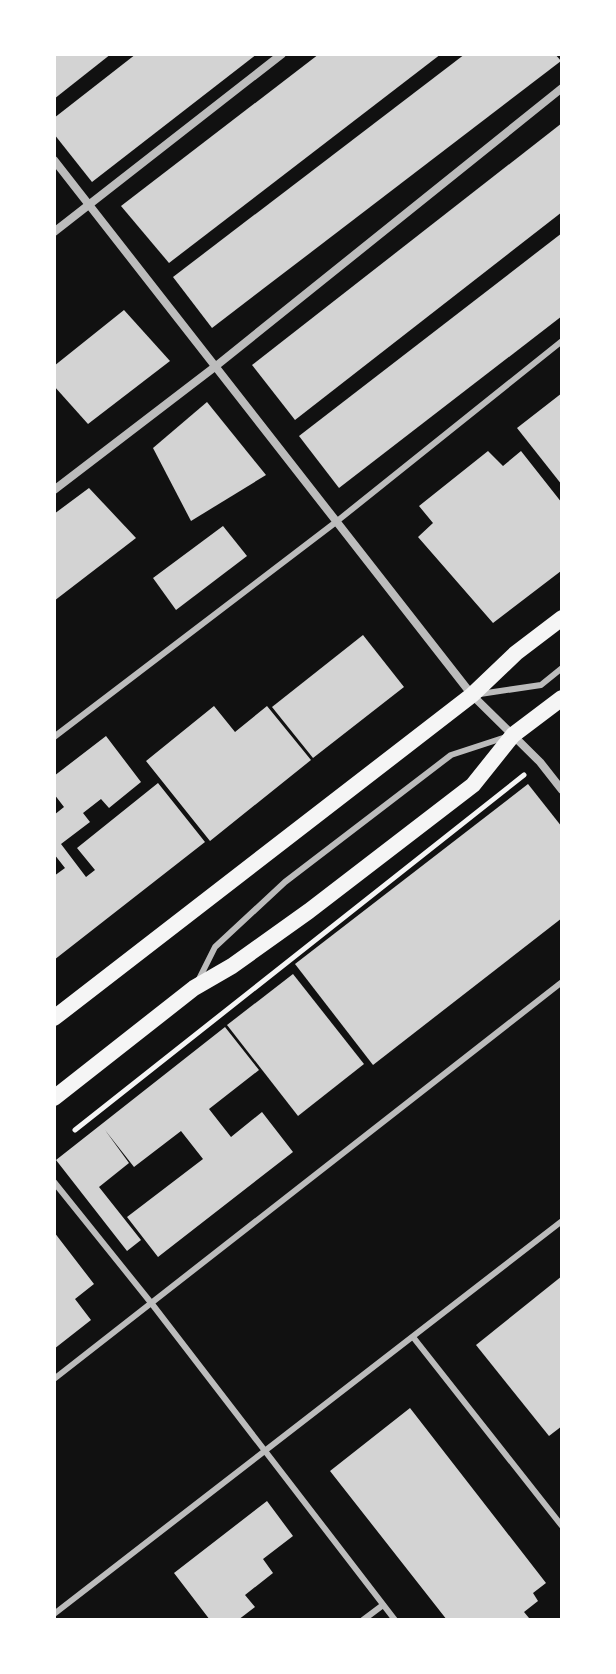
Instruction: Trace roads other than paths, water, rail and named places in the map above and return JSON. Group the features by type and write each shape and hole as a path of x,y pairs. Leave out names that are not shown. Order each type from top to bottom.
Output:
{"main road":[{"path":"54,1018 472,695 516,653 562,618"},
{"path":"54,1098 194,988 232,966 296,921 473,785 513,735 562,698"}],"street":[{"path":"54,232 282,54"},
{"path":"54,490 216,366 562,88"},
{"path":"54,160 472,695 540,762 562,790"}],"lane":[{"path":"54,737 336,522 562,341"},
{"path":"472,695 541,685 562,668"},
{"path":"194,988 215,947 285,882 451,755 513,735"},
{"path":"54,1379 562,982"},
{"path":"54,1182 395,1620"},
{"path":"54,1614 562,1221"},
{"path":"413,1337 562,1526"},
{"path":"363,1620 383,1605"}]}
